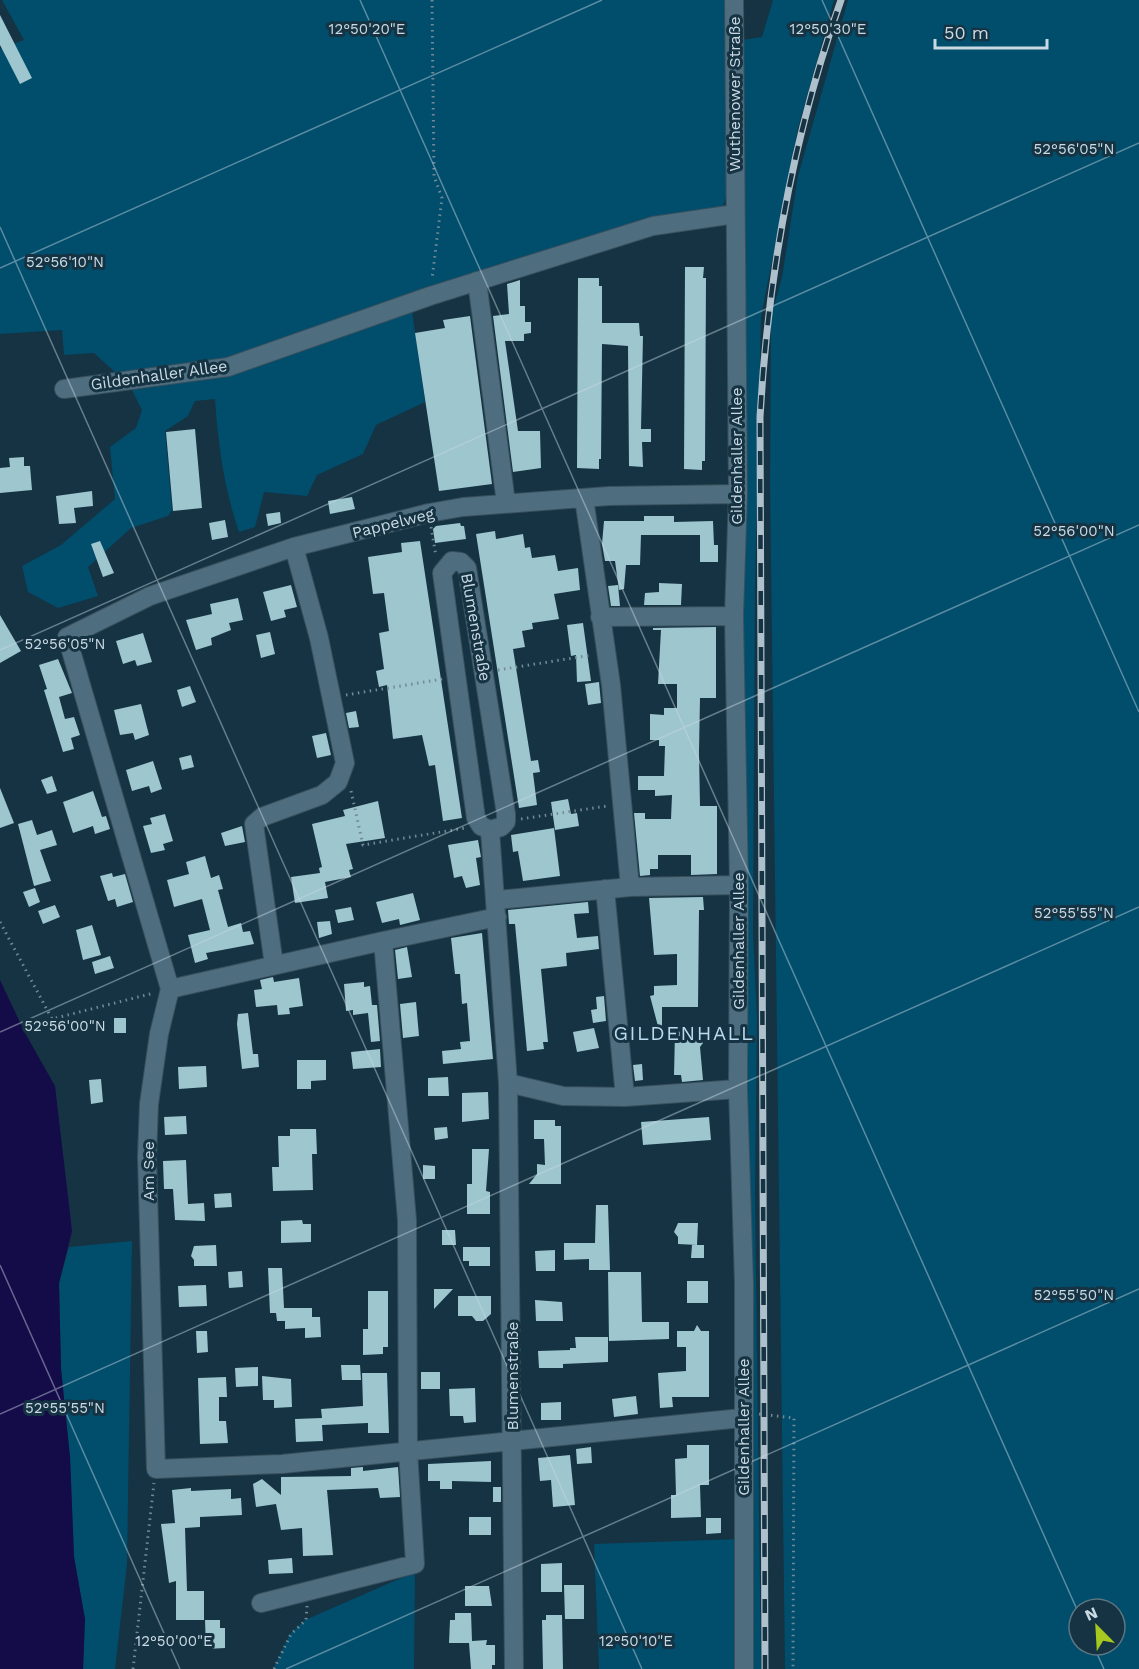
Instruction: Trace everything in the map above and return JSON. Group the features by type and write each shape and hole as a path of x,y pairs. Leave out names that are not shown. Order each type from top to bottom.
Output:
{"street":[{"name":"Wuthenower Straße","path":"734,0 735,188"},
{"name":"Gildenhaller Allee","path":"735,188 738,494 734,616 739,885 738,1089 744,1283 742,1418 744,1669"},
{"name":"Gildenhaller Allee","path":"64,389 228,367 430,296 653,226 735,214"},
{"path":"477,281 506,503"},
{"name":"Pappelweg","path":"170,989 67,637 150,596 294,547 429,513 463,507 584,498 738,494"},
{"path":"584,498 606,653 630,887"},
{"path":"274,965 254,824 262,817 322,795 338,782 345,763 319,638 294,547"},
{"name":"Blumenstraße","path":"493,826 476,818 442,573 452,561 461,562 467,568 484,672 493,826 497,909 508,1083 514,1669"},
{"path":"600,617 734,616"},
{"path":"170,989 383,941 497,909 605,889 739,885"},
{"path":"605,889 625,1097"},
{"path":"261,1603 415,1564 408,1451 406,1220 383,941"},
{"name":"Am See","path":"156,1469 147,1157 149,1104 159,1034 170,989"},
{"path":"508,1083 563,1096 625,1097 738,1089"},
{"path":"156,1469 282,1464 742,1418"}],"path":[{"path":"430,296 442,198 434,176 432,0"},
{"path":"429,513 437,563 442,573"},
{"path":"484,672 606,653"},
{"path":"331,697 456,677"},
{"path":"345,763 363,845 493,826 623,803"},
{"path":"0,922 52,1019 170,989"},
{"path":"742,1418 764,1413 794,1418 793,1669"},
{"path":"133,1669 156,1469"},
{"path":"274,1669 291,1634 306,1620 309,1590"}],"shaded area":[{"path":"2,0 730,0 742,40 762,37 773,0 834,0 798,128 761,317 755,585 753,934 757,1018 755,1193 761,1669 599,1669 594,1544 740,1539 729,188 722,209 412,311 425,402 376,425 363,454 317,475 307,496 264,492 255,527 239,532 234,516 222,466 215,399 195,401 188,416 165,431 172,510 168,516 131,528 88,567 98,596 58,608 28,592 22,566 61,545 115,499 110,447 136,428 142,410 130,386 94,353 64,355 62,330 0,334 0,49 24,40"},
{"path":"848,0 1139,0 1139,1669 785,1669 770,484 771,317 782,277 798,176"},
{"path":"0,980 25,1033 55,1086 72,1231 59,1283 61,1369 70,1457 74,1557 85,1619 83,1669 0,1669"},
{"path":"132,1241 127,1564 115,1669 83,1669 85,1619 74,1557 70,1457 61,1369 59,1283 69,1247"},
{"path":"415,1572 414,1669 273,1669 290,1634 305,1620"}],"building":[{"path":"0,15 32,78 20,84 0,45"},
{"path":"685,267 704,267 703,278 706,278 705,461 702,461 702,470 684,469"},
{"path":"578,278 599,278 599,286 602,286 602,323 639,323 640,336 643,336 641,429 651,429 651,442 642,442 643,467 629,466 628,346 602,344 599,469 577,468"},
{"path":"520,280 520,306 525,306 525,322 531,322 531,333 524,334 524,341 505,341 518,431 540,431 541,468 513,472 493,316 509,314 507,284"},
{"path":"470,316 492,484 439,491 415,333 445,328 443,320"},
{"path":"195,429 202,508 173,511 166,432"},
{"path":"24,457 24,466 30,466 32,490 0,493 0,468 10,467 9,458"},
{"path":"92,491 93,506 74,508 76,523 59,524 56,496"},
{"path":"352,497 355,509 330,514 328,501"},
{"path":"280,512 281,523 268,526 266,514"},
{"path":"644,516 674,516 674,522 713,521 714,545 718,545 718,562 700,562 700,535 641,535 640,565 626,565 624,589 619,590 615,561 605,561 602,544 604,521 644,521"},
{"path":"225,520 228,537 212,540 209,523"},
{"path":"460,523 464,526 466,539 435,543 433,529 436,526"},
{"path":"495,531 496,539 523,534 525,548 530,547 532,558 555,555 558,571 578,568 580,590 554,594 559,619 532,623 533,629 522,631 525,647 513,649 531,761 538,760 540,772 533,773 537,805 519,808 476,534"},
{"path":"100,541 114,573 103,577 91,544"},
{"path":"420,541 462,818 443,821 435,765 429,766 422,735 393,739 387,685 379,687 376,671 384,669 379,633 389,631 384,593 373,594 368,557 402,552 401,543"},
{"path":"659,583 682,584 681,605 644,605 645,593 659,592"},
{"path":"291,585 297,607 284,610 286,617 271,621 263,592"},
{"path":"618,585 620,606 611,606 608,586"},
{"path":"238,598 243,620 229,623 231,630 211,638 212,645 196,650 186,620 212,614 210,604"},
{"path":"0,615 21,651 0,663"},
{"path":"583,623 591,681 577,682 576,655 571,656 567,625"},
{"path":"716,627 716,698 700,698 699,752 700,806 717,806 717,874 691,875 691,855 658,855 658,869 650,869 650,875 640,876 634,813 645,813 645,819 671,819 672,795 655,796 655,790 638,790 638,776 664,776 665,746 659,746 659,740 650,740 650,714 664,715 664,708 677,708 677,684 658,684 661,630 653,630 653,628"},
{"path":"270,632 275,654 261,658 256,635"},
{"path":"143,633 152,662 137,666 135,660 123,664 116,641"},
{"path":"58,659 72,693 59,697 65,719 74,717 80,735 71,738 74,749 63,752 44,690 47,689 39,665"},
{"path":"599,682 601,703 588,705 585,684"},
{"path":"190,686 196,702 182,707 177,690"},
{"path":"141,704 149,735 135,740 133,733 120,735 114,710"},
{"path":"356,711 359,727 349,728 346,713"},
{"path":"326,733 331,755 317,758 312,736"},
{"path":"191,755 194,767 182,770 179,758"},
{"path":"153,761 162,789 151,793 149,786 132,791 126,770"},
{"path":"52,776 57,791 47,794 41,780"},
{"path":"0,788 14,823 0,828"},
{"path":"93,791 102,817 106,816 110,829 95,834 93,826 73,833 63,802"},
{"path":"568,799 571,814 577,813 579,826 555,830 551,802"},
{"path":"378,801 385,838 346,844 353,869 349,870 351,877 325,882 328,898 295,903 291,877 320,873 319,868 322,867 312,824 345,816 343,810"},
{"path":"165,814 173,841 163,844 165,850 151,853 143,826 152,824 150,818"},
{"path":"32,820 37,835 52,830 57,845 40,850 51,881 34,886 18,824"},
{"path":"242,826 245,842 225,846 221,833"},
{"path":"554,828 560,876 523,881 518,851 513,852 511,835"},
{"path":"478,840 481,857 476,858 480,885 466,888 462,876 454,878 448,845"},
{"path":"205,856 211,878 219,875 223,889 218,890 228,927 241,923 243,932 250,931 254,944 206,953 208,959 195,963 188,935 210,930 202,899 174,907 167,880 189,874 186,862"},
{"path":"112,873 113,877 125,874 133,902 117,907 115,899 108,901 100,876"},
{"path":"35,888 40,902 29,907 23,892"},
{"path":"413,893 420,920 400,925 399,919 382,923 376,902"},
{"path":"703,897 704,910 699,910 698,1007 662,1007 662,1029 659,1030 650,996 654,995 654,986 677,985 677,954 654,955 649,898"},
{"path":"588,902 589,913 574,914 577,938 598,936 599,949 566,953 567,966 541,969 548,1042 543,1042 544,1049 527,1051 515,924 509,924 508,910"},
{"path":"55,905 60,917 43,924 38,911"},
{"path":"351,907 354,920 338,923 335,910"},
{"path":"330,921 332,934 319,938 317,922"},
{"path":"92,925 101,955 83,960 76,930"},
{"path":"482,933 493,1059 443,1064 442,1051 461,1049 460,1042 470,1041 467,1003 462,1004 460,974 455,974 451,938"},
{"path":"407,947 412,977 398,979 395,950"},
{"path":"110,956 114,968 95,974 92,962"},
{"path":"273,977 274,982 299,978 303,1006 289,1008 290,1014 278,1015 277,1005 256,1007 254,990 262,989 260,980"},
{"path":"364,982 364,987 370,986 372,1005 377,1005 380,1041 371,1042 368,1013 353,1015 353,1010 346,1011 344,984"},
{"path":"604,996 606,1021 593,1023 591,1010 597,1009 596,997"},
{"path":"416,1002 419,1036 403,1038 400,1004"},
{"path":"248,1013 253,1054 258,1054 259,1067 242,1069 238,1014"},
{"path":"114,1018 126,1018 126,1033 114,1033"},
{"path":"594,1028 599,1048 577,1052 573,1032"},
{"path":"699,1030 700,1040 703,1043 700,1047 703,1080 682,1082 681,1075 674,1075 675,1032"},
{"path":"380,1049 381,1067 353,1069 351,1052"},
{"path":"297,1060 326,1060 326,1080 311,1081 311,1089 297,1089"},
{"path":"642,1064 643,1080 635,1081 633,1065"},
{"path":"206,1066 207,1087 179,1089 178,1067"},
{"path":"448,1077 449,1096 428,1096 428,1078"},
{"path":"101,1079 103,1102 91,1104 89,1080"},
{"path":"488,1092 489,1119 462,1122 462,1093"},
{"path":"186,1116 187,1134 165,1135 164,1117"},
{"path":"709,1117 711,1140 643,1145 641,1122"},
{"path":"534,1120 555,1120 555,1126 561,1126 561,1184 529,1184 537,1174 537,1164 545,1165 544,1139 534,1139"},
{"path":"447,1127 448,1138 435,1140 434,1128"},
{"path":"290,1129 316,1129 317,1154 312,1154 313,1190 273,1191 272,1167 279,1167 278,1136 290,1136"},
{"path":"472,1149 489,1149 486,1191 490,1192 490,1214 467,1214 467,1184 472,1184"},
{"path":"186,1160 188,1204 204,1203 205,1221 175,1220 173,1189 164,1189 163,1161"},
{"path":"423,1165 435,1166 435,1179 423,1179"},
{"path":"231,1193 232,1207 215,1208 214,1194"},
{"path":"596,1205 608,1205 610,1270 589,1270 589,1259 564,1260 564,1243 595,1243"},
{"path":"302,1220 303,1224 311,1224 311,1242 281,1243 281,1221"},
{"path":"678,1223 698,1223 697,1245 678,1244 678,1237 674,1232"},
{"path":"442,1230 455,1230 456,1245 442,1245"},
{"path":"216,1245 217,1266 194,1266 191,1256 194,1246"},
{"path":"692,1245 704,1245 704,1258 691,1258"},
{"path":"463,1247 490,1247 490,1266 469,1266 469,1261 463,1261"},
{"path":"555,1250 555,1271 536,1271 535,1251"},
{"path":"268,1268 282,1268 284,1308 312,1308 312,1317 320,1317 321,1337 305,1338 305,1328 285,1329 285,1321 277,1321 276,1313 270,1313"},
{"path":"242,1271 243,1287 229,1288 228,1272"},
{"path":"608,1272 641,1272 642,1322 669,1322 669,1339 609,1341"},
{"path":"687,1281 708,1281 708,1303 687,1303"},
{"path":"206,1285 207,1306 179,1307 178,1286"},
{"path":"434,1289 453,1289 434,1309"},
{"path":"368,1291 388,1291 388,1347 383,1347 383,1354 363,1355 363,1329 368,1329"},
{"path":"458,1296 491,1296 491,1314 483,1321 476,1321 472,1316 458,1316"},
{"path":"535,1300 562,1302 563,1321 536,1321"},
{"path":"697,1325 701,1331 709,1331 709,1397 672,1397 673,1407 660,1408 658,1373 686,1371 686,1347 677,1347 677,1331 694,1331"},
{"path":"196,1331 207,1331 208,1352 197,1353"},
{"path":"575,1337 608,1337 608,1362 563,1364 563,1368 539,1368 538,1351 576,1348"},
{"path":"341,1365 360,1365 361,1380 342,1380"},
{"path":"258,1367 258,1386 236,1387 235,1368"},
{"path":"421,1372 440,1372 440,1389 421,1389"},
{"path":"362,1373 387,1373 389,1433 368,1433 368,1423 322,1425 323,1441 296,1442 295,1419 322,1418 321,1409 363,1406"},
{"path":"262,1376 291,1379 292,1407 274,1408 274,1400 263,1400"},
{"path":"226,1377 227,1397 219,1397 219,1421 226,1421 228,1443 200,1444 198,1378"},
{"path":"475,1388 476,1422 464,1423 463,1416 450,1416 449,1389"},
{"path":"636,1396 638,1414 614,1417 612,1399"},
{"path":"561,1402 561,1420 541,1420 541,1403"},
{"path":"687,1445 709,1445 709,1485 700,1485 701,1517 671,1518 671,1495 676,1495 675,1459 687,1458"},
{"path":"591,1447 592,1463 577,1464 576,1449"},
{"path":"570,1455 575,1505 553,1507 551,1480 540,1481 538,1458"},
{"path":"491,1461 491,1482 452,1481 452,1489 440,1489 440,1481 428,1481 428,1464"},
{"path":"363,1467 363,1471 398,1467 400,1497 380,1498 378,1488 327,1490 333,1555 303,1556 302,1528 281,1530 276,1504 256,1507 253,1484 262,1479 281,1495 281,1477 351,1476 351,1468"},
{"path":"493,1487 501,1487 501,1502 493,1502"},
{"path":"191,1488 191,1491 231,1489 231,1499 241,1498 242,1515 200,1517 200,1527 185,1528 187,1591 204,1591 204,1620 176,1620 176,1581 169,1583 161,1524 175,1523 172,1490"},
{"path":"469,1517 491,1517 491,1535 469,1535"},
{"path":"706,1518 721,1518 721,1533 706,1534"},
{"path":"292,1558 293,1573 269,1574 268,1560"},
{"path":"562,1563 562,1592 541,1592 541,1564"},
{"path":"564,1585 584,1585 584,1619 565,1619"},
{"path":"465,1586 489,1586 492,1606 465,1606"},
{"path":"455,1613 471,1613 472,1641 487,1640 486,1645 495,1645 495,1665 492,1665 492,1669 471,1669 469,1643 449,1643 450,1620 455,1620"},
{"path":"546,1615 562,1615 563,1669 543,1669 542,1620 546,1620"},
{"path":"205,1620 220,1620 220,1628 225,1628 225,1648 206,1649"}],"railway":[{"path":"765,1669 760,417 776,258 796,154 809,102 841,0"}],"district":[{"name":"GILDENHALL","path":"684,1033"}]}
